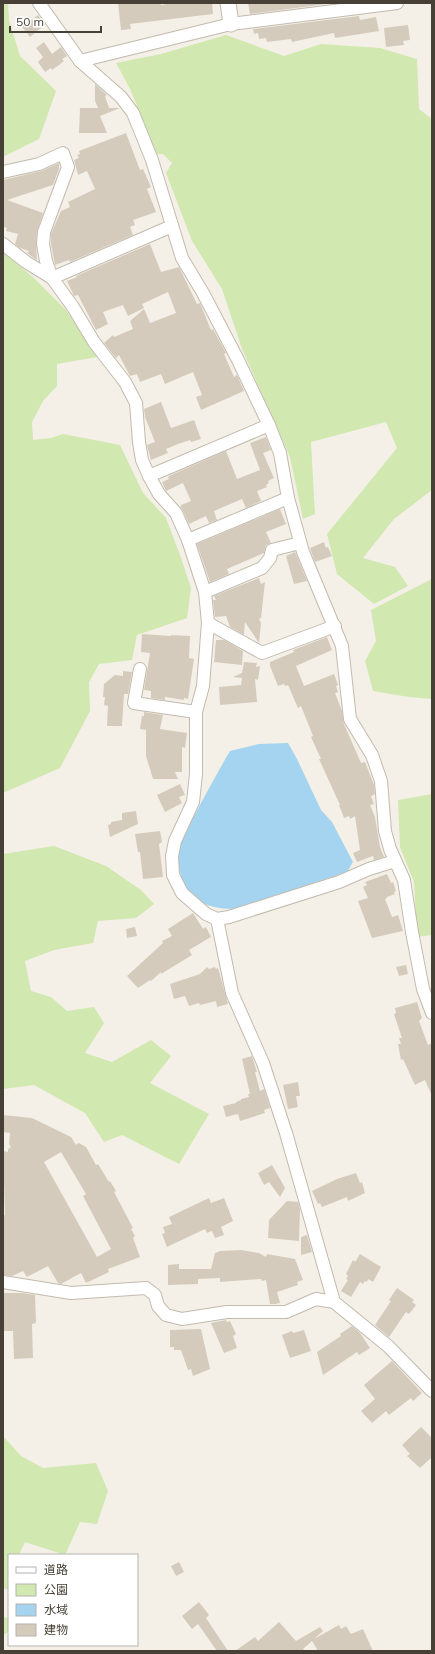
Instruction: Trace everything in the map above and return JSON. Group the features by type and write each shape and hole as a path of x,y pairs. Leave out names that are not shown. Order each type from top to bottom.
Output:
{"street":[{"path":"39,3 80,61 121,97 133,113 152,160 182,258 203,293 237,358 269,425 280,452 288,498 300,543 342,646 350,719 372,755 381,780 385,831 390,849 404,880 423,989 432,1013"},
{"path":"228,3 231,24"},
{"path":"80,61 231,24 397,3"},
{"path":"3,172 38,164 63,153 68,167 44,232 43,244 46,261 52,278 73,307 94,342 125,382 136,403 138,442 142,460 148,476 159,494 176,513 188,540 205,592 208,623 203,686 196,712 196,774 193,802 175,841 172,856 173,876 182,893 206,914 217,919 229,917 339,882 369,869 395,861"},
{"path":"52,278 172,226"},
{"path":"3,244 26,262 52,278"},
{"path":"148,476 269,425"},
{"path":"188,540 288,498"},
{"path":"205,592 262,568 270,558 272,550 300,543"},
{"path":"208,623 262,653 335,626"},
{"path":"140,669 134,703 196,712"},
{"path":"217,919 232,993 263,1063 288,1140 334,1302"},
{"path":"3,1282 71,1293 146,1288 155,1295 158,1306 166,1315 182,1319 227,1312 286,1312 316,1299 334,1302 388,1346 432,1391"}],"green space":[{"path":"3,3 8,3 9,20 20,56 56,91 39,139 3,157"},
{"path":"226,35 284,56 321,44 380,48 417,59 419,109 432,119 432,490 394,519 363,558 395,567 408,586 374,604 337,574 327,534 397,448 386,422 311,442 315,514 303,519 290,457 242,349 222,289 192,241 166,173 172,163 163,154 157,154 130,89 116,63 161,54"},
{"path":"3,252 35,279 66,310 97,357 57,364 57,386 43,401 32,422 33,440 51,438 63,434 120,445 143,493 166,518 191,588 187,618 137,635 132,660 99,664 89,682 90,711 60,768 3,793"},
{"path":"432,576 432,699 373,691 365,661 376,641 371,610 430,580"},
{"path":"432,794 432,935 417,937 414,882 400,847 398,800"},
{"path":"54,846 106,866 141,890 154,904 136,918 98,921 93,943 54,950 25,961 31,991 51,997 67,1011 94,1007 104,1023 85,1053 112,1062 151,1040 171,1056 150,1083 209,1114 179,1164 122,1135 104,1142 85,1113 34,1085 3,1089 3,854"},
{"path":"3,1436 21,1456 43,1468 96,1463 108,1491 97,1524 80,1522 65,1554 25,1542 19,1554 8,1554 8,1590 3,1588"},
{"path":"3,1617 8,1618 8,1632 3,1635"}],"water":[{"path":"288,743 321,810 332,822 353,862 347,872 234,909 213,907 197,900 185,887 182,878 179,865 179,846 230,751 259,744"}],"building":[{"path":"118,3 161,3 161,5 173,3 212,3 213,14 130,24 131,29 121,30"},
{"path":"248,3 326,3 326,4 250,14"},
{"path":"38,15 45,25 30,37 22,27"},
{"path":"359,16 360,20 376,17 379,31 335,38 334,33 292,42 291,39 267,42 266,38 259,39 258,33 254,34 253,29"},
{"path":"408,25 410,40 403,41 404,45 386,47 384,28"},
{"path":"44,42 52,54 61,47 67,56 62,59 64,61 59,65 52,70 51,68 45,72 38,62 43,57 36,48"},
{"path":"95,84 107,95 105,96 109,108 120,108 100,116 107,133 79,133 80,108 98,108 95,101"},
{"path":"126,133 140,170 143,169 151,187 147,189 156,212 133,220 135,225 130,227 133,235 70,262 69,260 55,265 51,244 51,234 61,211 70,207 68,202 95,189 87,171 78,175 74,160 79,158 77,155 80,154 79,151"},
{"path":"59,163 59,169 53,185 7,200 43,213 37,231 37,260 27,253 29,251 20,248 15,244 18,234 6,231 7,228 3,227 3,180 41,171"},
{"path":"150,244 161,272 179,267 197,304 200,303 211,330 213,329 226,353 224,354 234,377 237,375 244,391 201,410 196,397 202,395 193,372 165,384 161,374 140,382 137,374 130,376 119,355 116,358 104,343 113,335 114,337 133,329 130,321 144,309 150,323 176,313 168,292 142,304 144,308 128,316 123,305 103,312 108,324 96,330 78,295 74,296 67,281"},
{"path":"161,402 171,428 194,420 201,439 191,442 190,440 166,449 168,453 151,460 147,445 155,442 145,417 144,409"},
{"path":"266,437 271,450 263,453 274,478 268,481 269,483 266,485 267,487 257,491 261,501 246,508 242,499 214,511 217,520 209,523 206,516 189,524 181,507 181,505 191,501 183,483 166,491 162,482 169,479 168,477 171,475 226,451 237,479 260,470 250,443"},
{"path":"280,509 286,524 266,532 271,543 266,545 264,553 227,569 229,574 210,582 197,544"},
{"path":"324,542 326,548 328,547 332,556 315,562 310,548"},
{"path":"295,552 307,581 294,584 286,556"},
{"path":"259,578 261,584 265,582 261,618 259,619 261,623 259,643 245,622 244,635 230,627 226,616 215,617 213,600 216,600 214,596"},
{"path":"142,634 190,636 189,658 194,659 188,699 184,698 184,700 165,697 165,700 151,698 151,691 144,690 150,653 141,652"},
{"path":"327,637 332,650 296,666 304,686 334,674 338,685 336,686 338,692 335,693 342,711 344,724 361,763 365,762 374,785 375,794 371,796 374,804 370,805 375,817 380,847 384,857 374,860 373,856 357,862 353,853 360,850 355,816 350,819 349,816 344,818 340,805 319,759 321,759 311,737 313,736 301,706 298,708 288,685 285,686 284,684 278,686 270,666 270,662 294,652 293,650"},
{"path":"216,640 224,640 243,651 242,665 214,662"},
{"path":"244,662 257,663 256,667 260,666 258,680 255,679 257,702 220,705 219,687 241,685 242,678 233,677 242,673"},
{"path":"123,671 132,672 128,694 124,694 122,726 107,726 108,706 104,705 104,684 115,675 123,676"},
{"path":"144,712 163,715 160,729 187,733 185,748 182,747 182,772 175,772 178,779 153,779 146,756 146,730 140,729"},
{"path":"180,784 185,795 179,797 182,803 165,812 157,795"},
{"path":"136,811 138,824 110,837 108,825 111,824 111,822 122,820 122,813"},
{"path":"160,831 162,842 159,844 163,877 143,879 140,852 138,852 135,834"},
{"path":"387,874 391,883 393,882 396,891 394,892 395,894 385,899 392,917 398,915 403,931 372,938 358,901 368,898 363,887 367,885 365,882"},
{"path":"193,913 203,929 206,927 211,937 189,950 192,955 161,974 161,972 151,981 150,980 138,988 127,976 163,943 162,941 172,936 168,929"},
{"path":"135,927 137,936 127,938 126,929"},
{"path":"406,965 408,974 399,976 396,967"},
{"path":"207,967 209,969 215,967 216,969 218,968 228,1004 217,1007 216,1001 189,1006 185,996 174,999 170,984 200,974"},
{"path":"417,1002 422,1018 419,1021 428,1045 432,1043 432,1096 425,1080 415,1085 403,1059 401,1060 398,1044 401,1044 399,1038 402,1038 394,1014 396,1013 395,1008"},
{"path":"252,1056 257,1072 255,1072 260,1091 264,1089 270,1108 264,1110 265,1113 240,1121 238,1114 226,1117 223,1106 236,1103 241,1099 249,1097 248,1094 250,1094 242,1059"},
{"path":"298,1082 300,1096 296,1096 298,1107 288,1109 283,1085"},
{"path":"3,1115 32,1118 71,1137 76,1145 79,1143 86,1147 96,1165 98,1164 116,1191 114,1192 133,1228 131,1229 135,1236 133,1238 140,1257 108,1269 109,1272 86,1283 81,1273 61,1284 58,1283 48,1266 27,1277 23,1271 12,1276 3,1275 3,1216 5,1215 3,1151 8,1152 8,1149 11,1147 9,1144 10,1133 3,1132","holes":["61,1152 86,1194 83,1196 111,1249 97,1257 44,1162"]},
{"path":"272,1165 285,1188 280,1197 269,1182 264,1185 258,1173"},
{"path":"356,1173 360,1183 362,1182 365,1193 348,1201 347,1197 322,1207 320,1203 318,1204 312,1191 337,1179"},
{"path":"209,1198 211,1203 224,1198 233,1221 221,1227 224,1235 215,1238 212,1231 207,1233 205,1229 167,1247 162,1234 165,1233 163,1227 172,1224 169,1217"},
{"path":"287,1201 298,1202 300,1209 299,1241 268,1238 269,1220"},
{"path":"307,1235 312,1252 301,1255 301,1237"},
{"path":"241,1250 259,1253 266,1257 267,1254 295,1259 303,1280 297,1282 298,1285 277,1292 280,1303 276,1304 270,1304 266,1280 262,1281 261,1279 220,1282 220,1278 198,1279 198,1284 168,1285 168,1265 179,1264 179,1269 211,1269 215,1253 220,1251"},
{"path":"360,1254 381,1267 373,1282 368,1279 367,1282 365,1281 363,1284 360,1282 351,1297 341,1291 348,1280 346,1279 348,1276 346,1274 353,1260 355,1262"},
{"path":"397,1288 414,1300 412,1302 416,1305 409,1314 406,1312 389,1337 375,1325 391,1301 389,1300"},
{"path":"3,1293 23,1293 35,1295 36,1323 32,1324 33,1358 14,1359 13,1331 3,1331"},
{"path":"226,1320 227,1322 230,1321 236,1334 233,1336 237,1348 224,1353 211,1323"},
{"path":"352,1326 360,1333 370,1348 359,1355 357,1352 323,1375 317,1352 341,1336 340,1334"},
{"path":"201,1329 210,1369 193,1376 191,1369 188,1370 181,1350 174,1350 174,1347 170,1347 170,1330"},
{"path":"304,1330 311,1351 290,1358 282,1335 292,1331 293,1333"},
{"path":"392,1361 422,1393 413,1401 411,1398 389,1415 386,1411 372,1423 361,1411 375,1399 364,1385"},
{"path":"421,1427 432,1438 432,1457 420,1468 407,1456 410,1454 402,1445"},
{"path":"179,1562 184,1572 176,1576 171,1566"},
{"path":"199,1602 209,1615 206,1618 228,1651 217,1651 198,1624 192,1629 182,1616"},
{"path":"279,1622 296,1641 320,1627 323,1631 314,1639 339,1625 341,1629 346,1626 351,1634 363,1629 373,1651 318,1651 312,1641 303,1649 305,1651 235,1651 255,1637 258,1641"}]}
